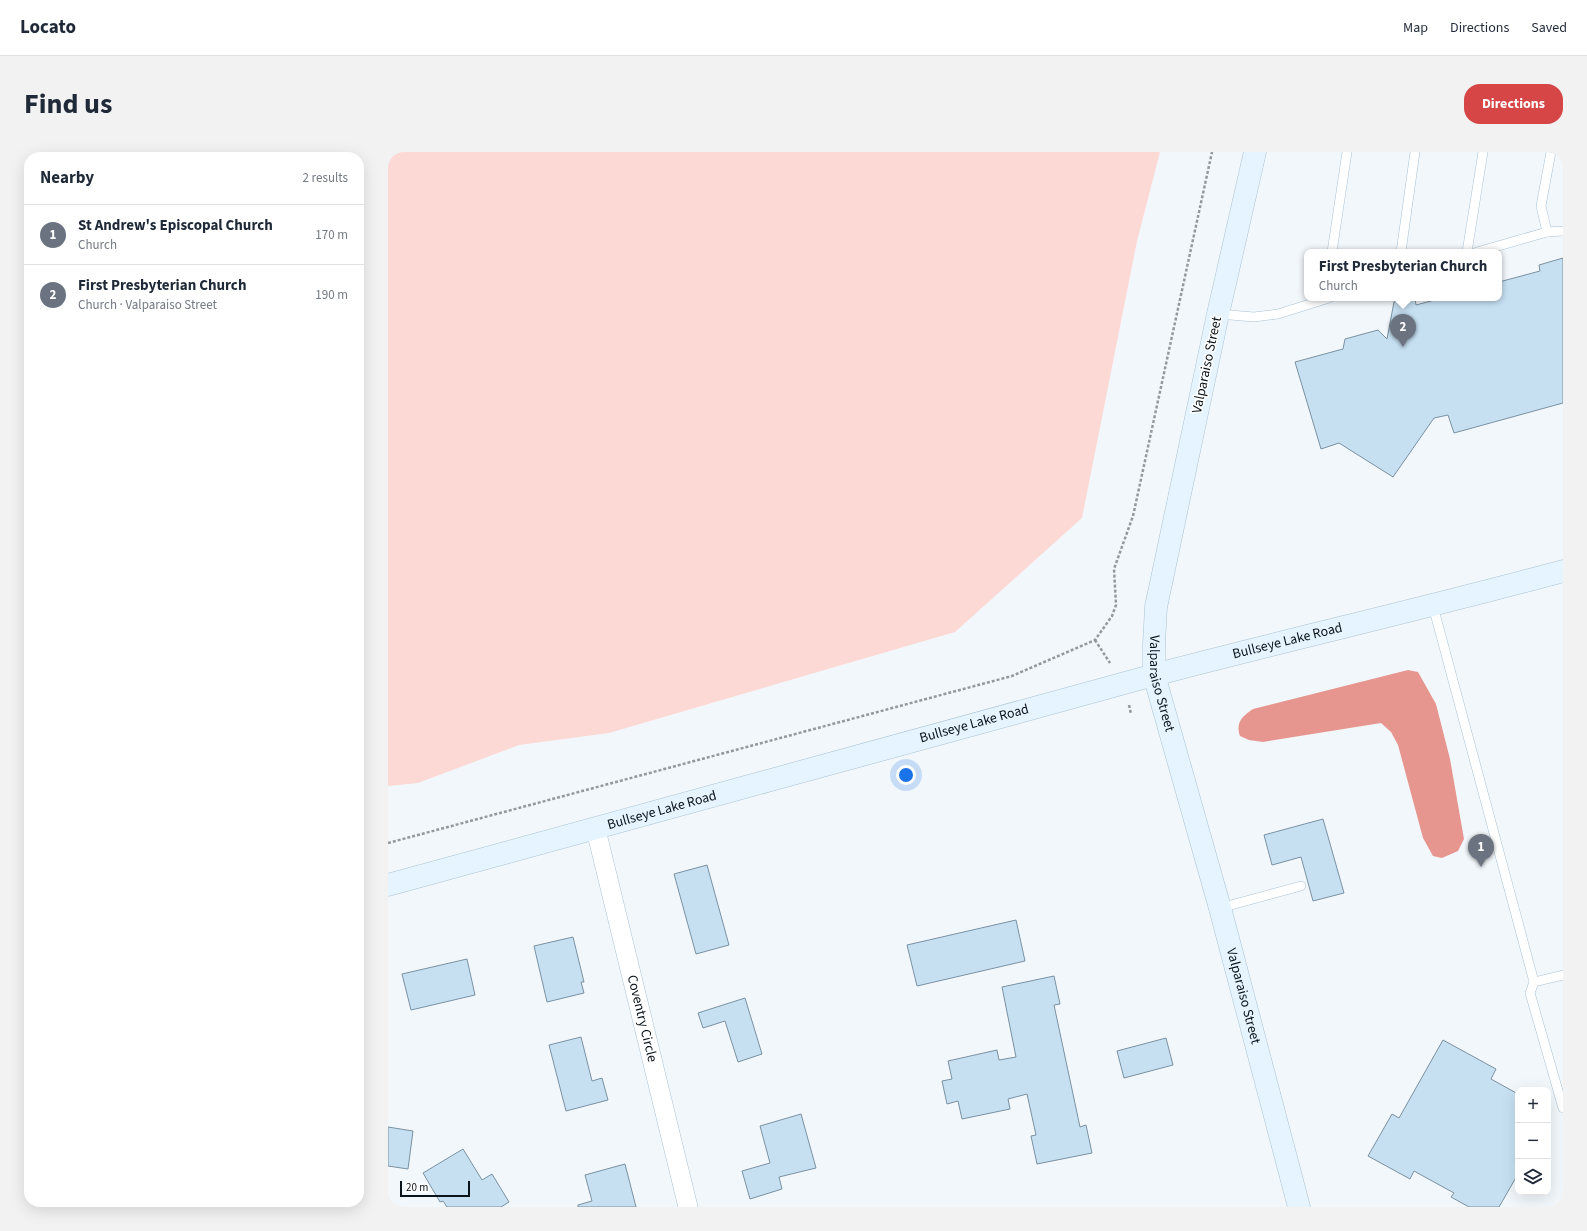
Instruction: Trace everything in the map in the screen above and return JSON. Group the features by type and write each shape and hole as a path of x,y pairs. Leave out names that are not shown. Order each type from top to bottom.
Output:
{"street":[{"name":"Valparaiso Street","path":"1255,152 1218,314 1156,607 1154,675 1220,908 1299,1207"},
{"name":"Bullseye Lake Road","path":"388,885 596,830 1154,675 1433,606 1563,571"},
{"name":"Coventry Circle","path":"596,830 688,1207"}],"lane":[{"path":"1332,249 1346,152"},
{"path":"1400,249 1415,152"},
{"path":"1467,249 1483,152"},
{"path":"1547,232 1541,206 1551,152"},
{"path":"1487,249 1547,232 1563,231"},
{"path":"1218,314 1254,317 1278,314 1318,301"},
{"path":"1433,606 1534,982 1530,993 1563,1108"},
{"path":"1220,908 1301,886"},
{"path":"1534,982 1563,975"}],"path":[{"path":"388,843 1012,676 1095,640 1112,616 1116,605 1114,569 1133,516 1212,152"}],"shaded area":[{"path":"388,152 1160,152 1137,241 1082,518 955,632 609,733 519,745 418,783 388,786"},
{"path":"1408,670 1418,672 1436,704 1450,759 1464,839 1458,851 1442,858 1433,856 1423,838 1398,745 1391,732 1381,723 1263,742 1249,740 1240,736 1239,731 1239,723 1246,714 1253,709"}],"building":[{"path":"1563,258 1563,403 1454,433 1448,415 1434,418 1393,477 1339,443 1321,449 1295,362 1343,349 1345,339 1378,330 1387,339 1394,302 1415,301 1416,305 1431,301 1502,301 1502,281 1540,271 1539,265"},
{"path":"1323,819 1344,893 1313,901 1301,857 1272,865 1264,835"},
{"path":"707,865 729,945 696,954 674,874"},
{"path":"1016,920 1025,961 917,986 907,945"},
{"path":"573,937 584,982 581,982 584,993 547,1002 534,946"},
{"path":"467,959 475,995 411,1010 402,974"},
{"path":"1054,976 1060,1004 1054,1005 1080,1127 1086,1125 1092,1153 1037,1164 1031,1136 1036,1135 1027,1094 1008,1099 1010,1109 962,1119 958,1101 947,1104 942,1081 952,1079 948,1061 997,1050 999,1060 1016,1057 1002,987"},
{"path":"745,998 762,1054 738,1062 725,1021 703,1028 698,1013"},
{"path":"581,1037 592,1081 602,1078 608,1100 566,1111 549,1045"},
{"path":"1166,1038 1173,1065 1124,1078 1117,1051"},
{"path":"1443,1040 1496,1069 1491,1079 1515,1092 1515,1179 1499,1207 1469,1207 1451,1197 1454,1193 1414,1171 1410,1179 1368,1156 1392,1114 1399,1118"},
{"path":"801,1114 816,1168 779,1177 782,1189 750,1199 742,1171 770,1163 760,1126"},
{"path":"388,1127 413,1131 408,1169 388,1166"},
{"path":"463,1149 482,1180 492,1174 509,1202 501,1207 447,1207 443,1201 440,1202 423,1173"},
{"path":"625,1164 636,1207 578,1207 578,1205 592,1201 585,1175"}],"place":[{"name":"First Presbyterian Church","path":"1403,347"},
{"name":"St Andrew's Episcopal Church","path":"1481,867"}]}
